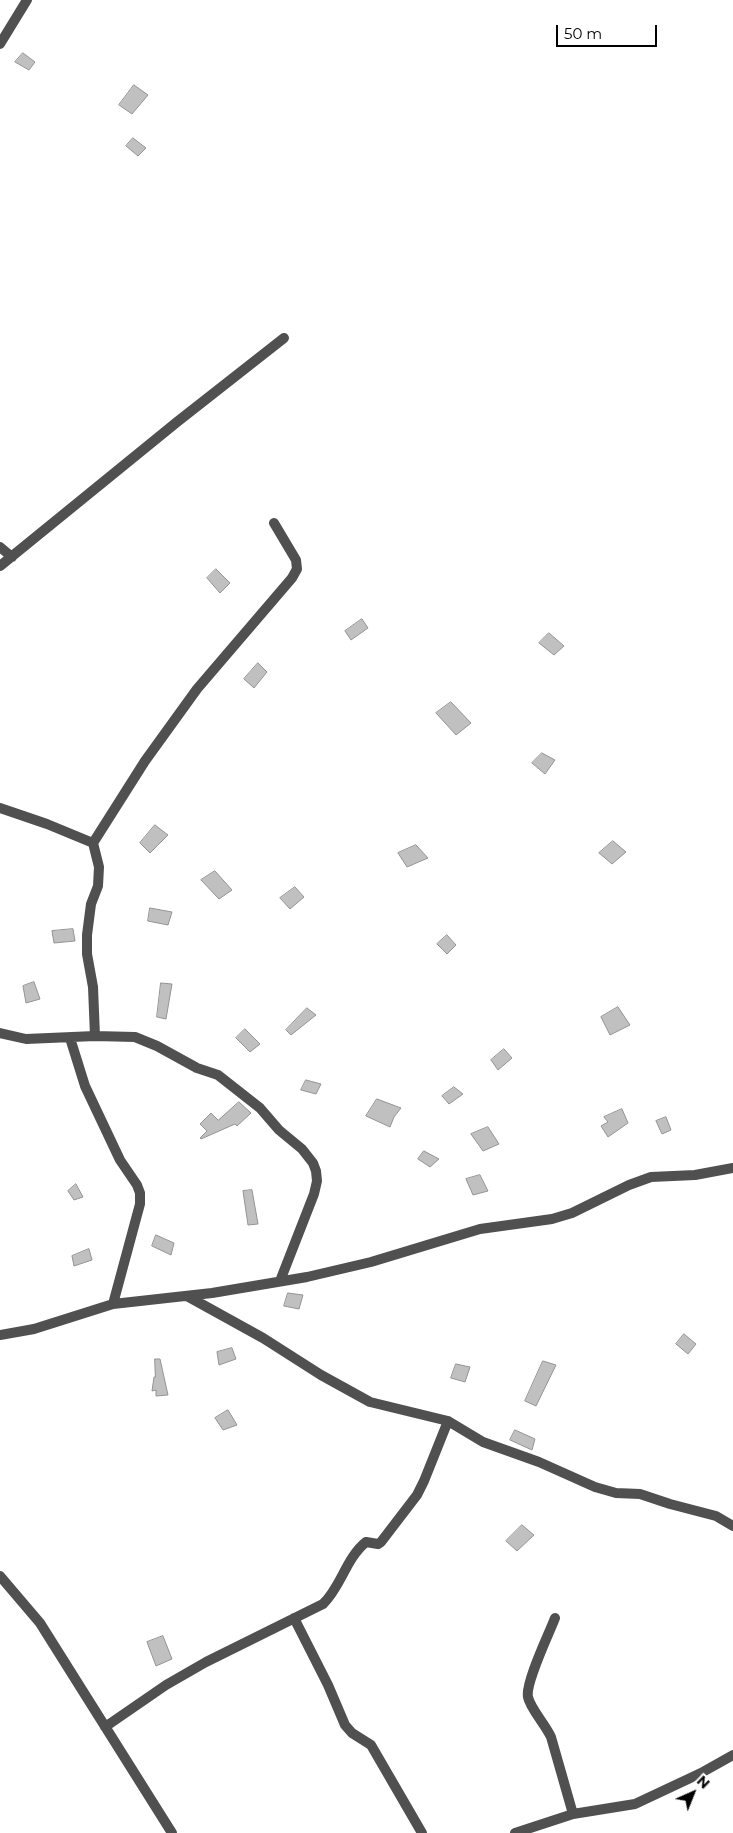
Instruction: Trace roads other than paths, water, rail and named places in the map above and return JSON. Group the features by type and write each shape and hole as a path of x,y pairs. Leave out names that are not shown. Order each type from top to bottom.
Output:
{"street":[{"path":"0,44 28,0"},
{"path":"0,566 284,338"},
{"path":"95,1036 94,987 87,954 87,935 91,904 98,886 99,867 93,843 145,761 197,689 292,578 297,569 296,560 274,523"},
{"path":"0,547 12,557"},
{"path":"0,808 47,824 93,843"},
{"path":"0,1033 26,1039 95,1036 136,1038 157,1046 197,1068 218,1075 260,1108 313,1162 317,1181 314,1194 280,1281"},
{"path":"70,1038 85,1086 120,1160 137,1185 140,1193 140,1204 113,1304"},
{"path":"0,1335 34,1329 113,1304 212,1293 308,1277 371,1262 480,1229 552,1219 572,1213 629,1185 651,1177 695,1175 733,1168"},
{"path":"186,1296 263,1338 321,1375 370,1402 448,1421 484,1442 538,1462 594,1487 616,1494 640,1494 716,1516 733,1526"},
{"path":"105,1727 166,1685 206,1662 323,1604 329,1598 345,1569 362,1545 366,1542 378,1544 381,1542 406,1510 424,1480 448,1421"},
{"path":"0,1576 40,1623 172,1833"},
{"path":"294,1618 328,1685 344,1725 352,1733 371,1745 422,1833"},
{"path":"555,1618 529,1684 527,1696 531,1706 546,1726 551,1737 573,1814"},
{"path":"515,1833 573,1814 635,1804 701,1774 733,1755"}]}
